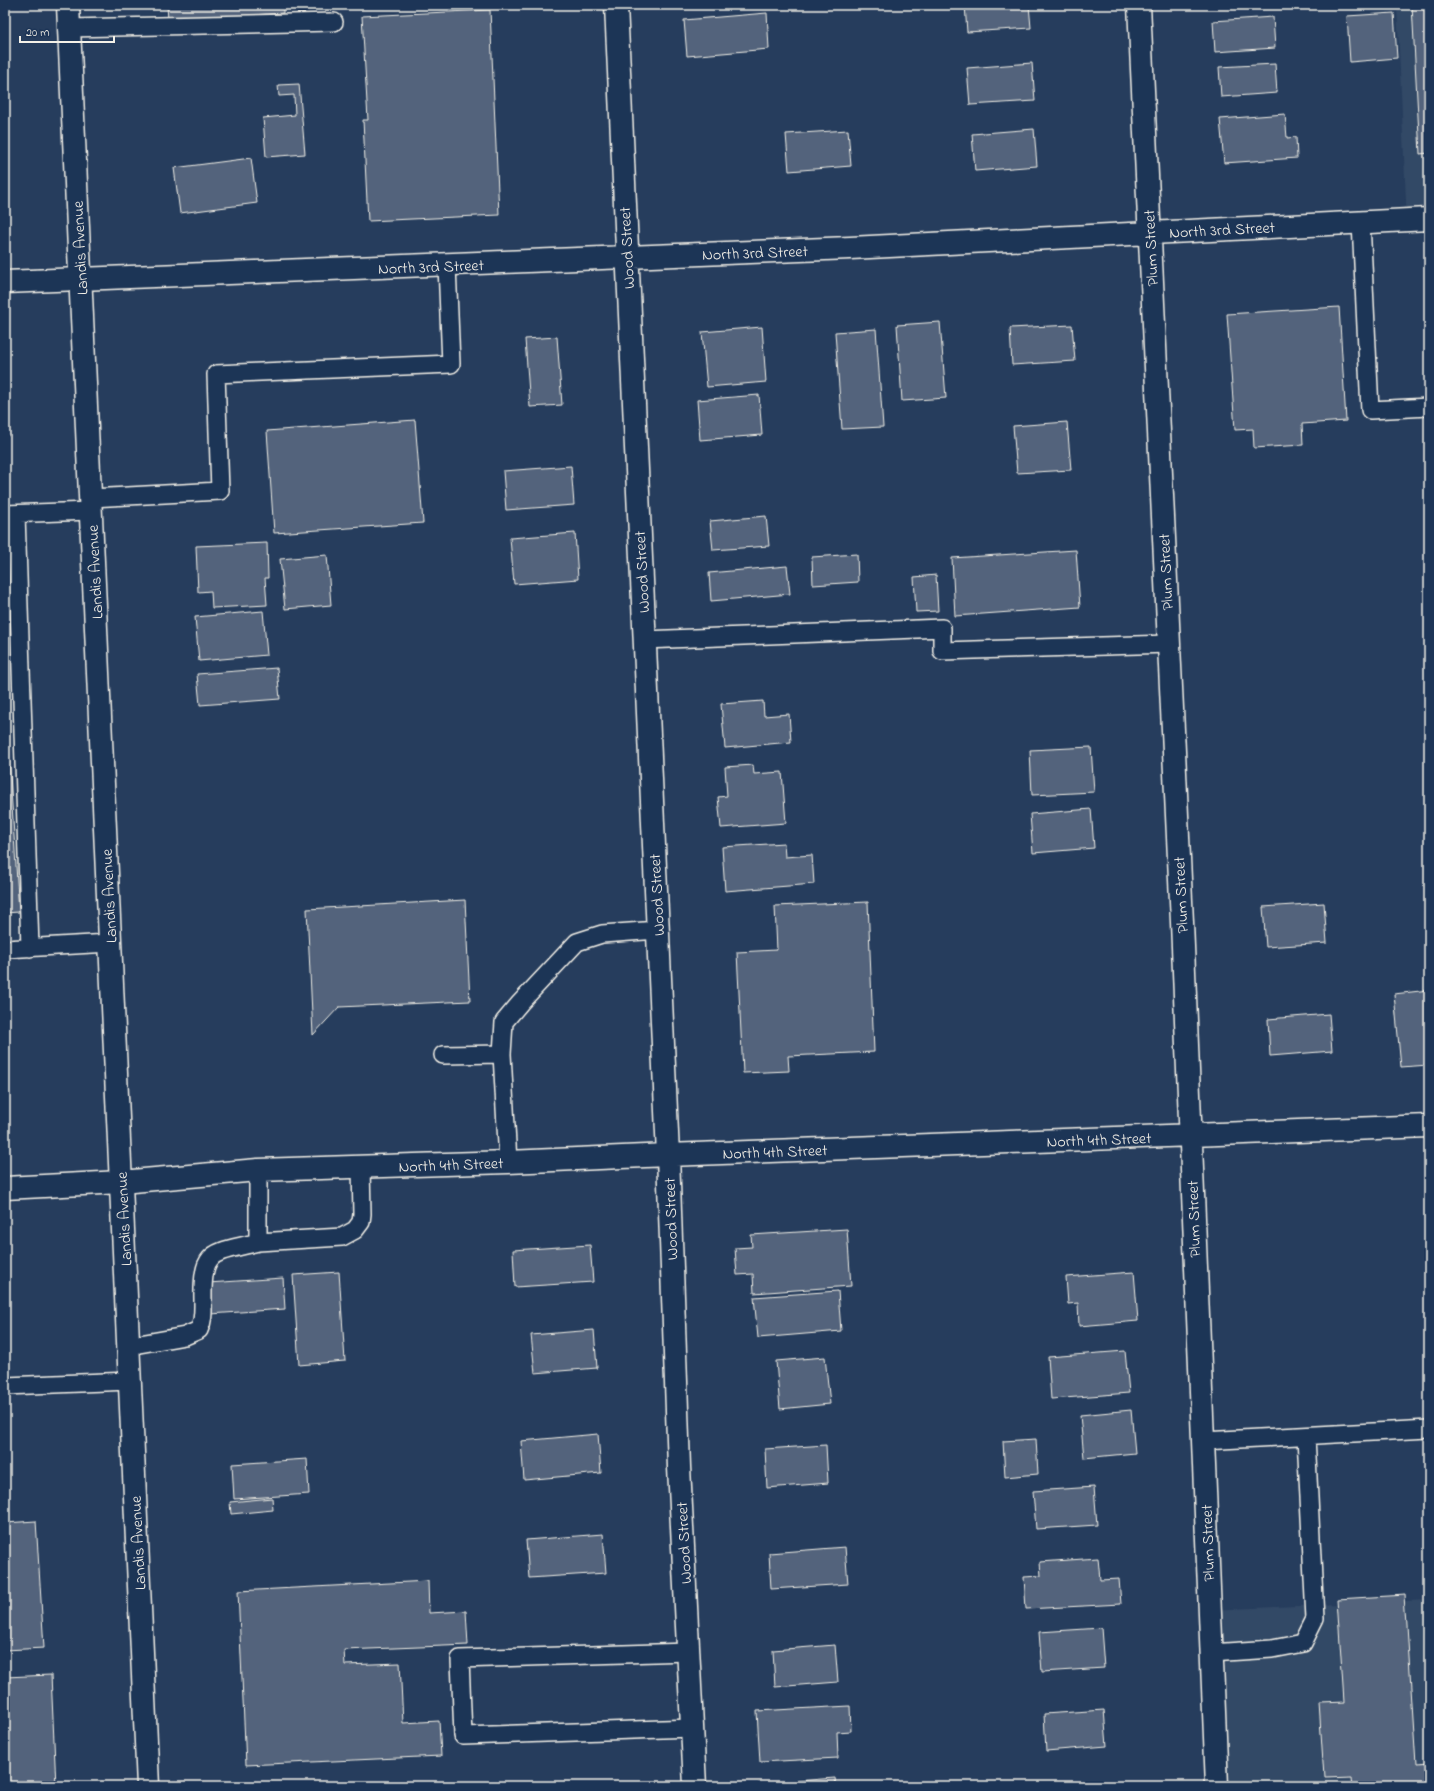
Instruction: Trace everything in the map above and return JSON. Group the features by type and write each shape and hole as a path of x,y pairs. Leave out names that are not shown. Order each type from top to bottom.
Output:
{"street":[{"name":"Landis Avenue","path":"68,5 148,1786"},
{"name":"Wood Street","path":"616,5 668,1154 679,1467 695,1786"},
{"name":"Plum Street","path":"1138,5 1169,644 1217,1786"},
{"name":"North 3rd Street","path":"5,282 447,265 1429,219"},
{"name":"North 4th Street","path":"5,1188 121,1182 258,1170 508,1162 668,1154 1429,1126"}],"lane":[{"path":"69,28 334,22"},
{"path":"1360,222 1370,410 1429,407"},
{"path":"30,948 11,514 220,491 216,374 451,364 447,265"},
{"path":"644,640 942,628 942,651 1169,644"},
{"path":"508,1162 502,1054 504,1022 577,942 602,934 658,930"},
{"path":"5,949 110,943"},
{"path":"443,1055 502,1054"},
{"path":"128,1346 185,1336 199,1330 203,1322 203,1276 208,1260 218,1253 258,1242 342,1237 355,1230 361,1222 362,1214 361,1166"},
{"path":"258,1170 258,1242"},
{"path":"5,1386 130,1381"},
{"path":"1203,1441 1429,1429"},
{"path":"1211,1653 1272,1649 1303,1643 1315,1619 1306,1436"},
{"path":"688,1652 460,1659 463,1736 692,1728"}],"shaded area":[{"path":"1397,5 1429,5 1429,222 1407,222"},
{"path":"1429,1600 1429,1786 1217,1786 1208,1610"}],"building":[{"path":"167,5 283,5 283,13 168,20"},
{"path":"965,5 1029,5 1031,28 967,32"},
{"path":"1412,5 1429,5 1429,153 1420,154"},
{"path":"490,10 499,215 368,221 363,120 368,120 362,16"},
{"path":"767,13 769,49 687,56 684,20"},
{"path":"1394,13 1397,58 1350,62 1347,16"},
{"path":"1273,17 1275,48 1215,52 1213,21"},
{"path":"1032,63 1035,101 970,105 967,68"},
{"path":"1275,64 1277,93 1221,97 1219,67"},
{"path":"299,84 305,154 266,157 263,118 295,115 294,95 279,96 278,85"},
{"path":"1285,114 1287,138 1296,137 1297,158 1224,163 1220,119"},
{"path":"1034,129 1037,166 975,171 972,134"},
{"path":"848,130 851,166 789,171 786,134"},
{"path":"251,158 257,203 180,213 174,168"},
{"path":"1339,307 1346,421 1302,424 1303,445 1254,448 1253,429 1235,430 1227,314"},
{"path":"940,322 946,398 902,401 897,325"},
{"path":"1072,325 1075,361 1012,365 1010,328"},
{"path":"762,327 766,382 707,387 702,332"},
{"path":"876,329 883,427 842,429 835,332"},
{"path":"557,337 562,405 530,407 525,339"},
{"path":"759,395 762,435 700,440 697,400"},
{"path":"5,396 8,436 5,436"},
{"path":"415,420 423,523 274,533 267,431"},
{"path":"1067,422 1071,470 1017,473 1013,426"},
{"path":"571,466 574,505 506,510 503,471"},
{"path":"766,516 769,546 713,550 710,521"},
{"path":"575,533 578,579 514,584 510,538"},
{"path":"267,543 268,578 265,578 267,605 212,608 211,591 198,592 196,546"},
{"path":"1076,550 1080,607 955,616 952,558"},
{"path":"857,554 858,582 813,585 812,557"},
{"path":"327,555 331,605 285,609 280,559"},
{"path":"787,566 790,594 711,601 709,573"},
{"path":"936,575 938,611 916,612 914,577"},
{"path":"263,611 267,655 199,661 195,617"},
{"path":"277,668 280,699 200,705 197,674"},
{"path":"5,698 19,912 5,913"},
{"path":"763,701 764,716 789,714 791,742 725,748 721,704"},
{"path":"1091,747 1094,792 1032,795 1030,750"},
{"path":"753,765 754,774 782,772 786,823 721,828 718,797 727,796 725,767"},
{"path":"1091,809 1094,848 1033,853 1030,814"},
{"path":"784,843 785,857 812,855 814,884 725,891 722,847"},
{"path":"465,900 470,1001 339,1007 313,1035 307,909"},
{"path":"868,902 874,1052 788,1056 789,1071 743,1073 737,952 777,950 775,906"},
{"path":"1324,903 1327,943 1266,947 1263,907"},
{"path":"1429,990 1429,1065 1401,1067 1394,994"},
{"path":"1329,1014 1332,1051 1270,1056 1268,1019"},
{"path":"847,1229 851,1286 754,1293 753,1274 737,1275 735,1248 752,1247 751,1235"},
{"path":"590,1245 593,1282 515,1287 513,1250"},
{"path":"339,1272 345,1361 299,1365 293,1275"},
{"path":"1134,1272 1138,1321 1079,1326 1078,1303 1068,1304 1066,1277"},
{"path":"283,1278 285,1309 210,1314 208,1283"},
{"path":"838,1291 841,1331 758,1338 754,1297"},
{"path":"594,1330 597,1368 535,1373 531,1335"},
{"path":"1125,1351 1129,1393 1051,1399 1048,1357"},
{"path":"825,1357 830,1404 780,1409 776,1361"},
{"path":"1131,1410 1135,1453 1084,1458 1080,1415"},
{"path":"598,1434 601,1473 524,1480 521,1441"},
{"path":"1036,1439 1038,1474 1005,1477 1003,1441"},
{"path":"826,1445 828,1483 767,1488 765,1449"},
{"path":"307,1459 309,1494 234,1499 232,1464"},
{"path":"1094,1487 1097,1525 1036,1529 1033,1491"},
{"path":"272,1498 273,1510 231,1514 230,1502"},
{"path":"36,1521 44,1648 5,1650 5,1523"},
{"path":"603,1534 606,1573 529,1578 526,1540"},
{"path":"845,1547 848,1584 771,1589 769,1553"},
{"path":"1098,1558 1100,1580 1119,1579 1121,1604 1026,1609 1024,1577 1041,1576 1040,1562"},
{"path":"428,1581 429,1613 466,1611 468,1645 344,1650 345,1665 400,1663 403,1723 439,1721 441,1756 246,1765 238,1591"},
{"path":"1405,1595 1416,1766 1429,1765 1429,1786 1353,1786 1352,1776 1324,1777 1319,1703 1344,1702 1337,1599"},
{"path":"1101,1628 1104,1668 1042,1672 1039,1632"},
{"path":"835,1645 838,1682 775,1687 773,1650"},
{"path":"51,1675 56,1786 5,1786 5,1677"},
{"path":"850,1706 851,1731 837,1732 838,1758 760,1762 757,1711"},
{"path":"1104,1710 1107,1746 1046,1751 1044,1714"},
{"path":"835,1778 836,1786 759,1786 758,1784"}]}
